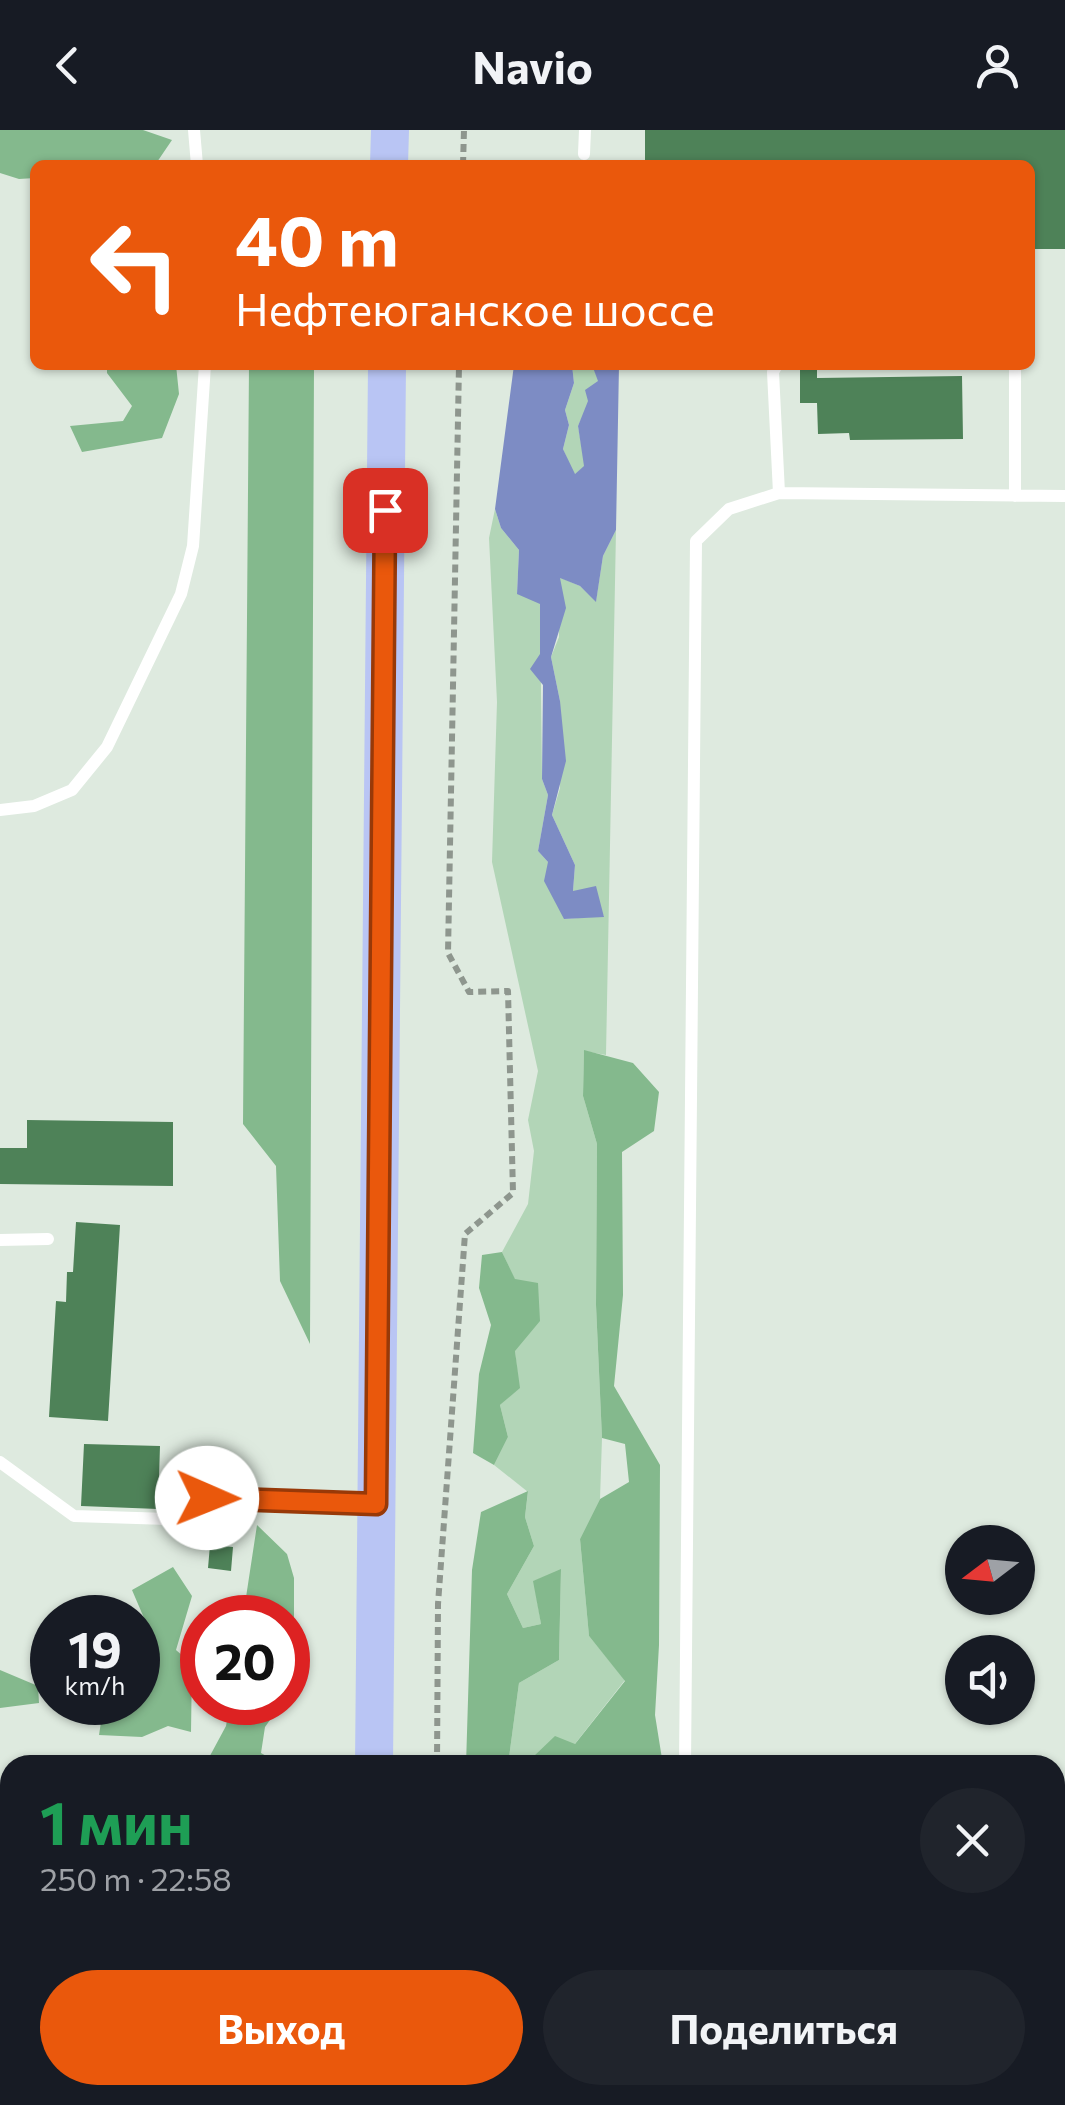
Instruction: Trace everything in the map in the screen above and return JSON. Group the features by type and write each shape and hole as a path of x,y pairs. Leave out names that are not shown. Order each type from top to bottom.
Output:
{"main road":[{"path":"390,130 390,160"},
{"path":"374,1755 387,370"}],"lane":[{"path":"194,130 197,160"},
{"path":"584,154 585,130"},
{"path":"0,810 34,806 72,790 107,747 181,594 193,546 204,370"},
{"path":"774,370 779,493"},
{"path":"1014,370 1015,496"},
{"path":"685,1755 696,541 730,508 779,493 1065,496"},
{"path":"0,1240 48,1239"},
{"path":"0,1462 74,1516 168,1519 168,1498 376,1504"}],"path":[{"path":"463,160 464,130"},
{"path":"437,1755 438,1604 465,1234 513,1193 508,991 469,992 448,953 460,370"}],"green space":[{"path":"0,130 143,130 172,140 158,160 30,160 30,178 0,173"},
{"path":"177,370 179,394 162,438 82,452 70,426 123,421 132,406 107,373"},
{"path":"249,370 314,370 310,1344 280,1281 276,1166 243,1124"},
{"path":"573,370 594,370 599,381 578,426 585,466 574,475 563,449 569,425 565,410 574,383"},
{"path":"495,509 501,528 519,550 517,593 540,603 542,779 548,795 538,851 548,862 565,919 604,916 573,891 575,865 552,815 560,788 560,701 551,657 559,637 559,577 580,586 596,601 603,556 616,530 606,1055 584,1051 583,1096 597,1144 600,1499 580,1539 589,1636 625,1680 574,1745 541,1755 509,1755 519,1683 559,1660 561,1570 534,1581 541,1624 523,1628 507,1594 534,1546 525,1517 528,1492 494,1465 508,1437 500,1405 519,1388 515,1280 502,1252 528,1204 534,1151 528,1120 538,1071 492,862 497,702 489,538"},
{"path":"584,1050 633,1063 659,1092 654,1131 622,1152 623,1295 614,1386 660,1465 655,1715 661,1755 535,1755 555,1736 575,1744 625,1681 589,1636 580,1539 600,1499 629,1482 625,1444 602,1438 596,1305 597,1144 583,1096"},
{"path":"502,1252 515,1279 538,1283 540,1321 515,1351 520,1388 500,1405 508,1437 494,1465 473,1453 479,1374 491,1325 479,1288 482,1255"},
{"path":"528,1491 525,1517 534,1546 507,1594 523,1628 541,1624 533,1581 561,1569 559,1660 519,1683 509,1755 466,1755 472,1570 481,1512"},
{"path":"257,1525 287,1554 294,1595 246,1595"},
{"path":"173,1567 191,1595 180,1595 180,1636 176,1650 180,1654 180,1725 191,1725 191,1732 168,1726 142,1737 99,1735 101,1725 160,1725 160,1595 134,1595 132,1590"},
{"path":"0,1670 30,1683 30,1704 0,1708"},
{"path":"226,1725 266,1725 261,1753 264,1755 210,1755"}],"water":[{"path":"513,370 573,370 574,383 565,410 569,425 563,449 575,474 584,466 578,426 588,401 585,390 598,381 594,370 619,370 616,530 603,556 596,602 580,586 560,578 566,608 551,657 566,761 552,815 575,865 573,891 596,886 604,917 564,919 544,881 548,862 538,851 548,795 542,779 543,685 530,669 540,654 540,604 517,594 519,550 501,528 495,509"}],"building":[{"path":"645,130 1065,130 1065,249 1035,249 1035,160 645,160"},
{"path":"800,370 817,370 817,378 962,376 963,439 850,440 849,433 818,434 817,403 800,403"},
{"path":"27,1120 173,1122 173,1186 0,1184 0,1148 27,1148"},
{"path":"76,1222 120,1225 108,1421 49,1417 56,1301 66,1302 67,1272 73,1272"},
{"path":"84,1444 160,1446 158,1509 81,1506"},
{"path":"210,1545 233,1547 231,1571 208,1568"}],"route":[{"path":"207,1498 376,1504 385,510"}]}
